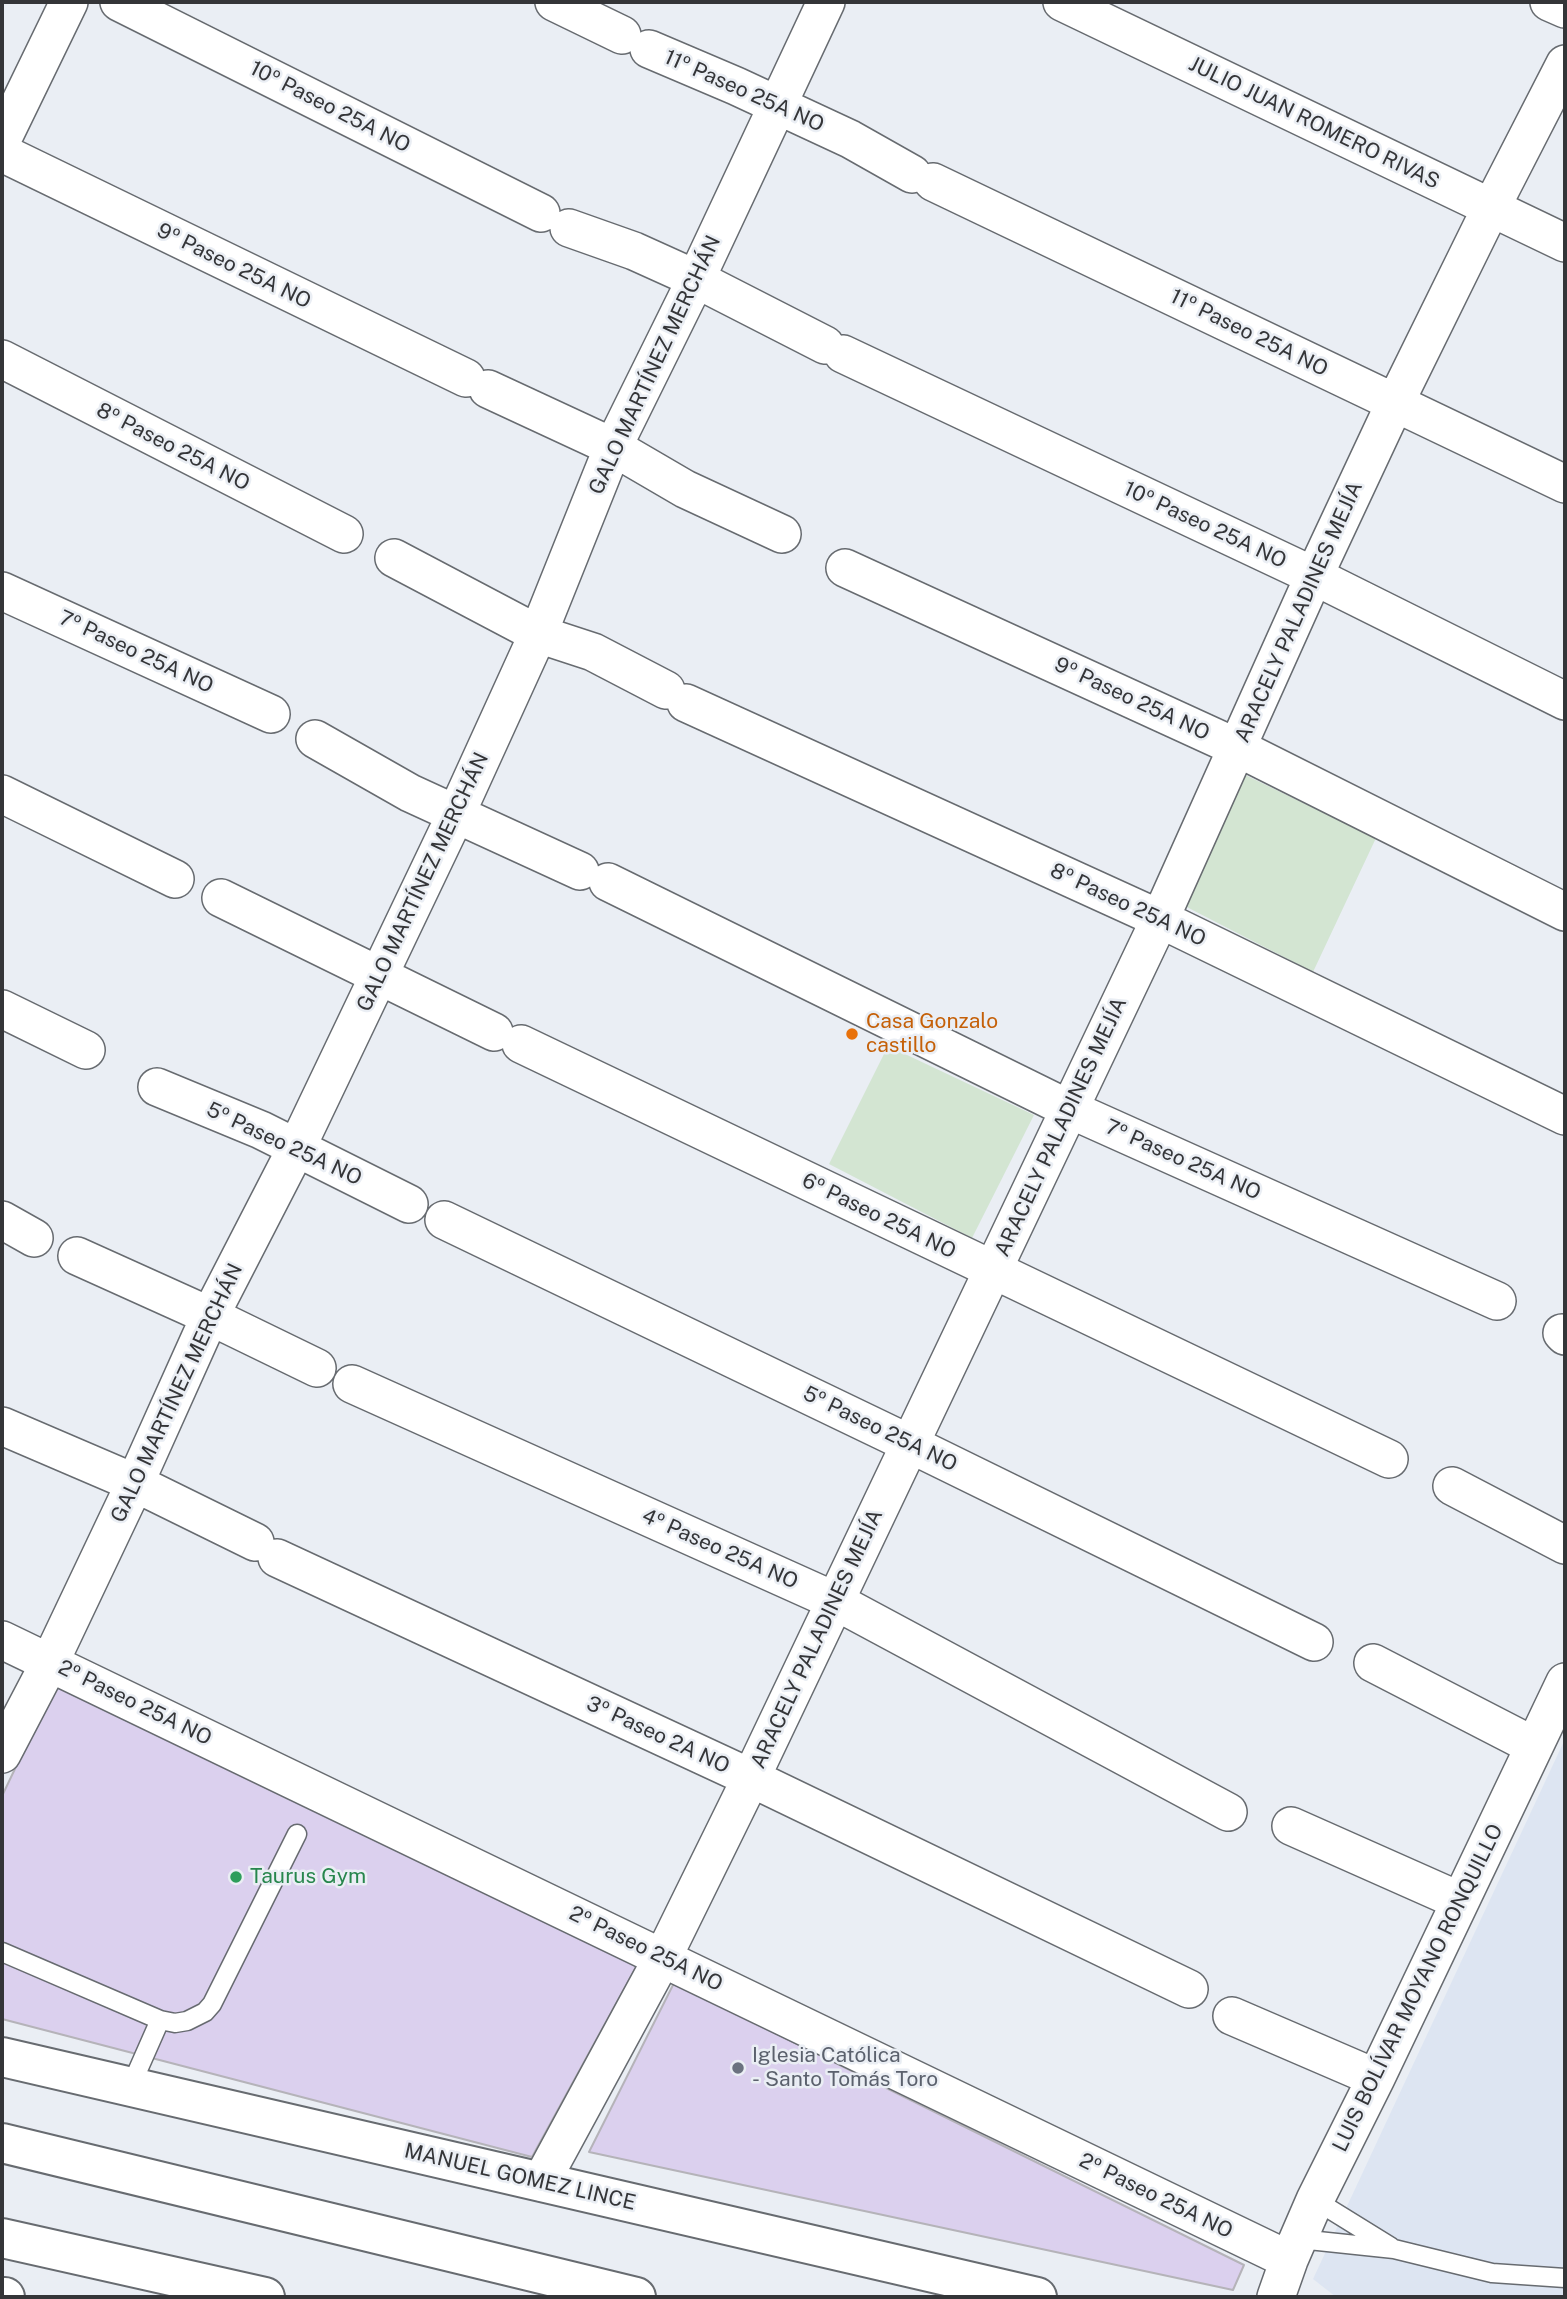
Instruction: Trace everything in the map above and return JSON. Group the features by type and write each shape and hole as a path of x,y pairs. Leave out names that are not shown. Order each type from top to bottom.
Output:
{"main road":[{"name":"MANUEL GOMEZ LINCE","path":"2,2057 1037,2297"},
{"path":"2,2144 636,2297"},
{"path":"2,2238 265,2297"}],"street":[{"path":"2,140 68,2"},
{"name":"10º Paseo 25A NO","path":"119,2 555,220 635,251 696,279 834,349 1314,576 1565,701"},
{"name":"11º Paseo 25A NO","path":"554,2 850,139 923,178 1565,484"},
{"name":"GALO MARTÍNEZ MERCHÁN","path":"2,1754 50,1662 210,1316 297,1147 456,814 538,634 613,447 696,279 826,2"},
{"name":"JULIO JUAN ROMERO RIVAS","path":"1062,2 1565,243"},
{"path":"1549,2 1565,9"},
{"name":"ARACELY PALADINES MEJÍA","path":"541,2182 663,1957 751,1778 1160,919 1395,402 1565,64"},
{"name":"9º Paseo 25A NO","path":"2,153 477,384 613,447 685,489 782,534"},
{"name":"8º Paseo 25A NO","path":"2,359 344,534"},
{"name":"8º Paseo 25A NO","path":"394,558 538,634 593,652 676,696 1160,919 1565,1116"},
{"name":"9º Paseo 25A NO","path":"845,568 1238,748 1565,912"},
{"name":"7º Paseo 25A NO","path":"2,591 271,714"},
{"name":"7º Paseo 25A NO","path":"315,739 410,793 594,876 1069,1109 1497,1301"},
{"path":"2,794 175,879"},
{"name":"6º Paseo 25A NO","path":"221,898 1389,1459"},
{"path":"2,1009 86,1051"},
{"name":"5º Paseo 25A NO","path":"158,1087 261,1130 409,1205"},
{"path":"2,1220 34,1238"},
{"name":"5º Paseo 25A NO","path":"444,1220 1314,1642"},
{"path":"76,1256 317,1368"},
{"name":"4º Paseo 25A NO","path":"352,1384 835,1601 1228,1812"},
{"name":"3º Paseo 2A NO","path":"2,1426 135,1483 266,1550 751,1778 1189,1989"},
{"path":"1452,1486 1565,1545"},
{"name":"2º Paseo 25A NO","path":"2,1640 663,1957 1294,2250"},
{"path":"1373,1664 1534,1746"},
{"name":"LUIS BOLÍVAR MOYANO RONQUILLO","path":"1276,2297 1315,2200 1565,1682"},
{"path":"1291,1826 1460,1902"},
{"path":"1232,2016 1376,2078"}],"lane":[{"path":"2,1952 160,2020 187,2021 205,2012 212,2004 297,1834"},
{"path":"130,2088 160,2020"},
{"path":"1315,2200 1394,2249"},
{"path":"1294,2250 1394,2249 1492,2273 1565,2278"}],"shaded area":[{"path":"1565,1739 1565,2297 1336,2297 1313,2279"}],"green space":[{"path":"1239,772 1376,838 1313,972 1177,902"},
{"path":"888,1046 1034,1115 972,1238 829,1164"}],"building":[{"name":"Taurus Gym","path":"57,1681 641,1958 532,2157 2,2019 2,1796"},
{"name":"Iglesia Católica - Santo Tomás Toro","path":"674,1983 1244,2265 1233,2290 589,2152"}],"place":[{"name":"Casa Gonzalo castillo","path":"852,1034"},
{"name":"Taurus Gym","path":"236,1877"},
{"name":"Iglesia Católica - Santo Tomás Toro","path":"738,2068"}]}
